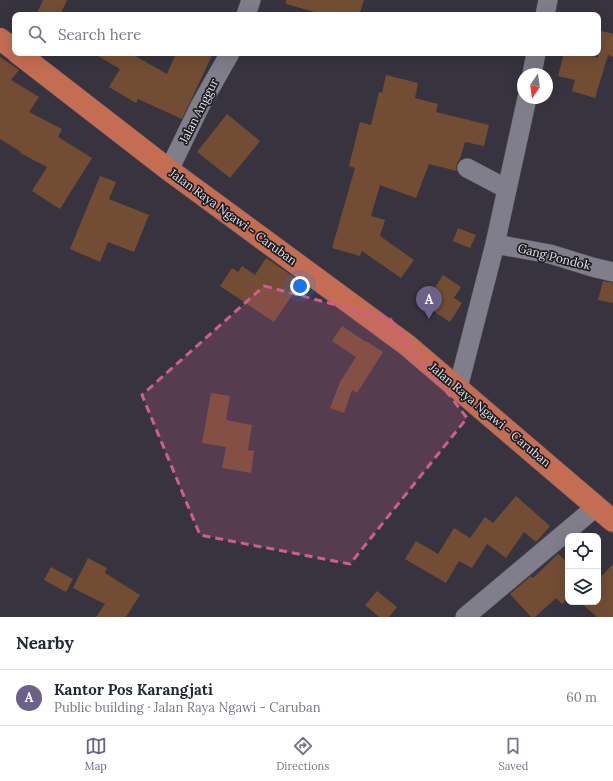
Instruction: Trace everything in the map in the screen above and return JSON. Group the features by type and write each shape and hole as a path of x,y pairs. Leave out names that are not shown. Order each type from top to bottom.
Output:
{"highway":[{"path":"0,39 12,48"},
{"name":"Jalan Raya Ngawi - Caruban","path":"22,56 169,170 407,345 613,521"}],"street":[{"path":"247,12 251,0"},
{"path":"546,12 548,0"},
{"name":"Jalan Anggur","path":"169,170 200,106 228,56"},
{"path":"533,68 535,56"},
{"path":"458,388 495,244 526,104"},
{"path":"467,168 507,189"},
{"name":"Gang Pondok","path":"495,244 550,254 613,272"},
{"path":"465,617 597,506"}],"highlighted area":[{"path":"264,286 390,319 467,418 350,564 200,535 142,395"}],"building":[{"path":"43,0 67,0 61,12 37,12"},
{"path":"286,0 364,0 360,12 314,12 286,4"},
{"path":"601,31 613,34 613,57 608,55 595,98 572,91 575,80 558,76 563,56 592,56 598,58 598,56 601,56"},
{"path":"98,56 135,56 167,74 175,56 212,56 182,119 138,99 136,103 109,87 120,69"},
{"path":"0,57 19,70 11,80 39,97 29,112 62,129 58,137 92,158 60,209 32,191 47,167 20,153 21,152 0,139"},
{"path":"386,75 418,83 415,98 438,104 436,112 489,125 484,146 465,142 460,159 457,163 457,171 429,164 416,198 380,185 371,216 385,220 380,236 414,260 401,278 362,251 360,256 332,248 355,168 349,166 360,122 371,125 379,92 382,93"},
{"path":"227,114 260,141 230,178 197,152"},
{"path":"100,176 116,182 109,199 149,215 134,252 108,242 100,262 70,249"},
{"path":"458,228 476,235 470,248 453,241"},
{"path":"266,258 301,282 274,322 220,286 232,268 238,272 242,266 255,275"},
{"path":"443,275 461,287 454,298 462,303 450,322 424,305"},
{"path":"603,281 613,283 613,303 598,300"},
{"path":"342,326 383,352 357,393 352,390 344,413 330,408 340,382 356,357 332,341"},
{"path":"211,393 230,396 226,420 252,425 248,450 254,451 251,473 222,468 226,447 202,443"},
{"path":"516,496 550,526 536,542 524,532 506,558 487,544 472,568 459,561 446,583 405,559 416,541 438,554 454,528 470,538 485,517 493,523"},
{"path":"558,554 565,560 565,601 562,604 556,598 535,617 531,617 510,594 531,576 533,578"},
{"path":"88,558 107,568 105,573 140,595 126,617 96,617 105,604 73,588"},
{"path":"613,564 613,617 597,617 583,605 601,605 601,577"},
{"path":"51,567 73,579 66,592 44,580"},
{"path":"377,591 397,607 389,617 379,617 365,605"}],"place":[{"name":"Kantor Pos Karangjati","path":"429,319"}]}
